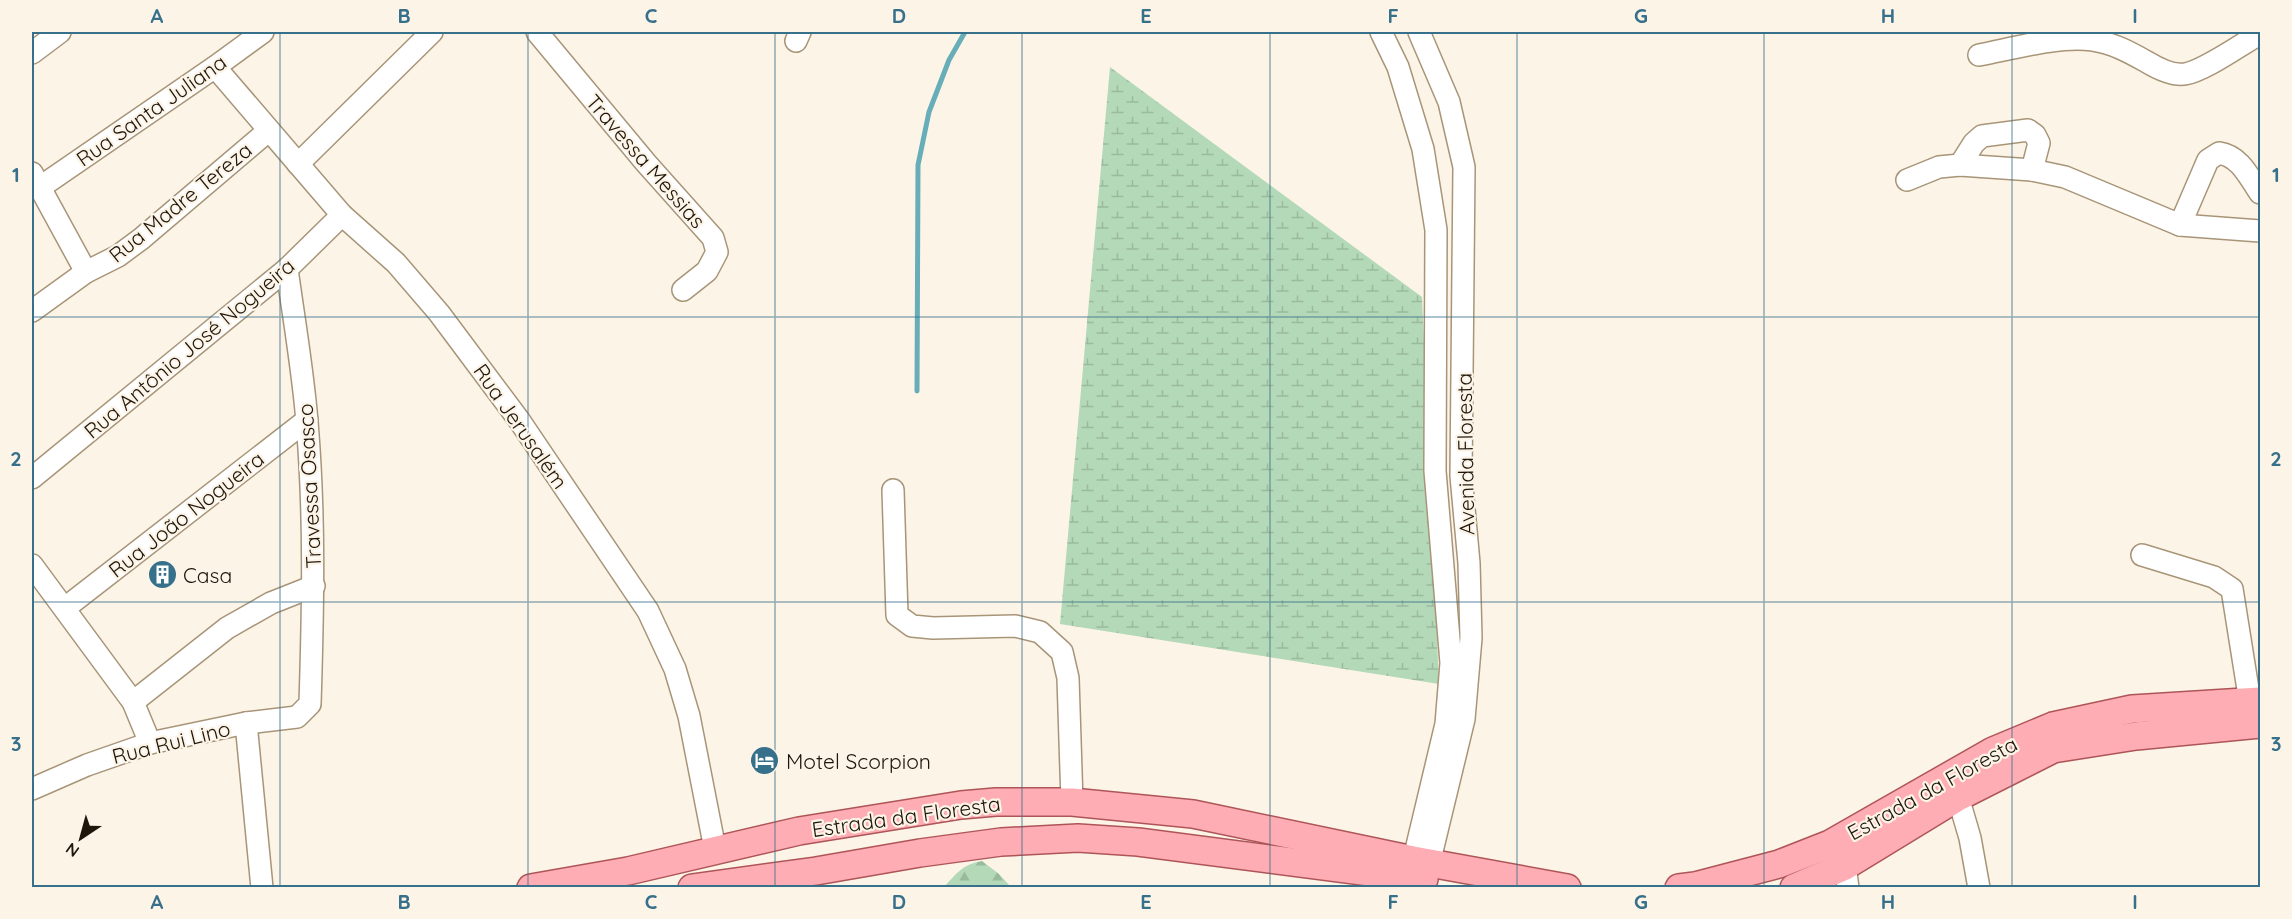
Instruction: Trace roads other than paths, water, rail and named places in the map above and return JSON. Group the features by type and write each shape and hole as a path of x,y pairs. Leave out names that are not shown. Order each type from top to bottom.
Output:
{"main road":[{"name":"Estrada da Floresta","path":"1679,888 1779,864 1830,844 1993,752 2053,726 2132,709 2257,709"},
{"name":"Estrada da Floresta","path":"1794,888 1846,877 1958,797 2053,749 2136,736 2257,709"},
{"name":"Estrada da Floresta","path":"531,888 627,871 799,831 961,805 996,802 1072,802 1193,814 1419,870 1470,888"},
{"path":"996,802 984,824 990,834 1001,842"},
{"path":"914,813 927,826 929,834 920,853"},
{"name":"Estrada da Floresta","path":"692,888 1001,842 1078,838 1419,870 1568,888"}],"street":[{"path":"32,53 60,32"},
{"name":"Rua Santa Juliana","path":"35,181 215,68 263,32"},
{"path":"298,164 432,32"},
{"name":"Travessa Messias","path":"537,32 646,163 713,238 717,252 707,271 683,291"},
{"name":"Avenida Floresta","path":"1381,32 1398,67 1423,149 1436,230 1435,471 1451,663 1446,724 1419,870"},
{"name":"Avenida Floresta","path":"1419,32 1449,102 1464,166 1461,476 1471,638 1464,719 1419,870"},
{"path":"1979,55 2068,39 2090,39 2128,51 2166,71 2185,74 2205,66 2258,35"},
{"name":"Rua Jerusalém","path":"215,68 342,215 396,263 439,313 519,420 648,611 675,669 689,716 715,849"},
{"path":"1960,165 1974,143 1982,136 2028,130 2035,135 2039,143 2032,170"},
{"name":"Rua Madre Tereza","path":"32,311 86,273 118,256 141,239 268,131"},
{"path":"2180,225 2208,160 2219,153 2226,154 2237,161 2260,193"},
{"path":"1907,180 1939,167 1960,165 2032,170 2065,177 2180,225 2260,231"},
{"path":"35,181 86,273"},
{"name":"Rua Antônio José Nogueira","path":"32,478 287,269 342,215"},
{"name":"Travessa Osasco","path":"287,269 307,420 314,586 310,704"},
{"name":"Rua João Nogueira","path":"65,608 307,420"},
{"path":"893,490 897,615 912,626 933,628 1015,626 1040,632 1062,652 1068,678 1072,802"},
{"path":"2142,555 2214,577 2232,589 2257,709"},
{"path":"32,565 133,702 150,743"},
{"path":"133,702 227,628 272,603 314,586"},
{"name":"Rua Rui Lino","path":"32,789 87,765 150,743 246,723 297,717 310,704"},
{"path":"246,723 262,888"},
{"path":"1958,797 1970,838 1979,888"}],"waterway":[{"path":"917,391 918,165 929,112 949,60 965,32"}],"place":[{"name":"Casa","path":"162,575"},
{"name":"Motel Scorpion","path":"765,761"}]}
